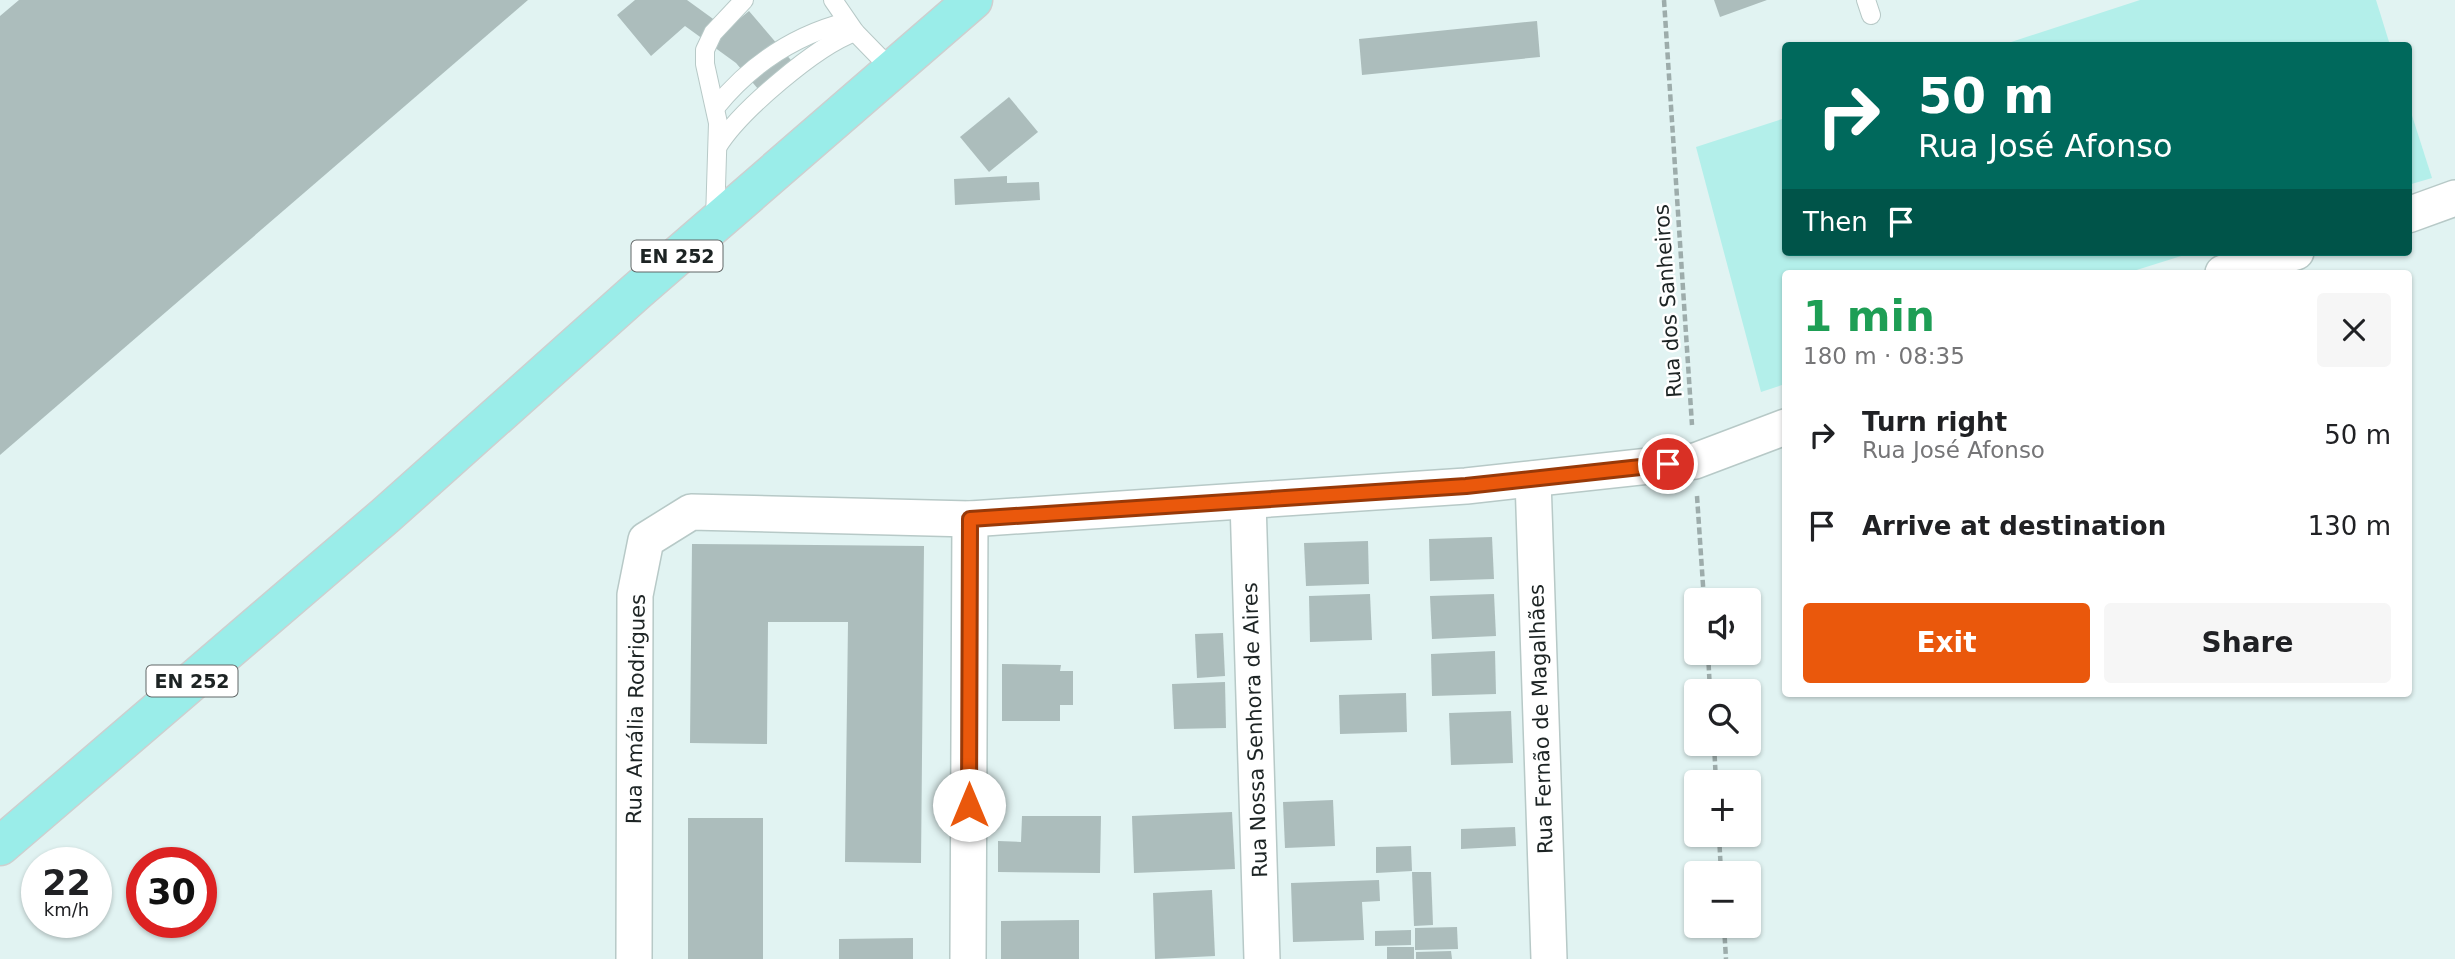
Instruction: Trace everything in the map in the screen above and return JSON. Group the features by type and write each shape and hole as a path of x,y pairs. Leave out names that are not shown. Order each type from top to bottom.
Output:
{"main road":[{"name":"EN 252","path":"0,846 385,516 973,0"}],"street":[{"path":"2412,214 2455,198"},
{"path":"2233,270 2282,256"},
{"name":"Rua Amália Rodrigues","path":"634,959 635,594 646,540 691,512 970,519 1248,501 1532,479 1695,461 1782,428"},
{"name":"Rua Fernão de Magalhães","path":"1532,479 1549,959"},
{"name":"Rua Nossa Senhora de Aires","path":"1248,501 1262,959"},
{"path":"968,959 970,519"}],"lane":[{"path":"833,1 850,27 892,70"},
{"path":"715,224 718,146 716,107 705,64 705,50 713,33 745,2"},
{"path":"716,107 737,83 772,53 811,33 850,27"},
{"path":"718,146 733,126 787,77 850,27"}],"path":[{"name":"Rua dos Sanheiros","path":"1664,0 1703,588"},
{"path":"1725,938 1726,959"}],"shaded area":[{"path":"2140,0 2376,0 2389,42 2011,42"},
{"path":"2412,116 2432,178 2412,184"},
{"path":"1782,119 1782,256 2181,256 2137,270 1782,270 1782,385 1761,392 1696,147"}],"building":[{"path":"19,0 528,0 0,455 0,16"},
{"path":"635,0 687,0 727,29 749,11 802,73 769,102 736,63 685,26 651,56 617,15"},
{"path":"1714,0 1767,0 1720,17"},
{"path":"1537,21 1540,57 1362,75 1359,39"},
{"path":"1009,97 1038,132 989,172 960,137"},
{"path":"1007,176 1007,183 1039,182 1040,200 955,205 954,179"},
{"path":"1492,537 1494,579 1430,581 1429,539"},
{"path":"1368,541 1369,584 1306,586 1304,543"},
{"path":"692,544 924,546 921,863 845,862 848,622 768,622 767,744 690,743"},
{"path":"1370,594 1372,640 1310,642 1309,596"},
{"path":"1494,594 1496,636 1432,639 1430,596"},
{"path":"1223,633 1225,676 1197,678 1195,634"},
{"path":"1495,651 1496,694 1432,696 1431,654"},
{"path":"1002,664 1061,665 1060,671 1073,671 1073,705 1060,705 1060,721 1002,721"},
{"path":"1225,682 1226,728 1174,729 1172,684"},
{"path":"1406,693 1407,732 1340,734 1339,695"},
{"path":"1511,711 1513,763 1451,765 1449,713"},
{"path":"1333,800 1335,846 1285,848 1283,802"},
{"path":"1232,812 1235,869 1134,873 1132,816"},
{"path":"1022,816 1101,816 1100,873 998,872 998,841 1021,842"},
{"path":"688,818 763,818 763,959 688,959"},
{"path":"1515,827 1516,846 1461,849 1461,829"},
{"path":"1411,846 1412,871 1376,873 1376,847"},
{"path":"1412,872 1431,872 1433,925 1414,926"},
{"path":"1379,880 1380,901 1362,902 1364,940 1293,942 1291,883"},
{"path":"1212,890 1215,956 1155,959 1153,893"},
{"path":"1079,920 1079,959 1001,959 1001,921"},
{"path":"1457,927 1458,949 1415,950 1415,928"},
{"path":"1411,930 1411,945 1375,946 1375,931"},
{"path":"913,938 913,959 839,959 839,939"},
{"path":"1387,947 1414,947 1414,959 1387,959"},
{"path":"1451,951 1452,959 1416,959 1416,952"}],"route":[{"path":"969,805 970,519 1466,486 1668,464"}]}
